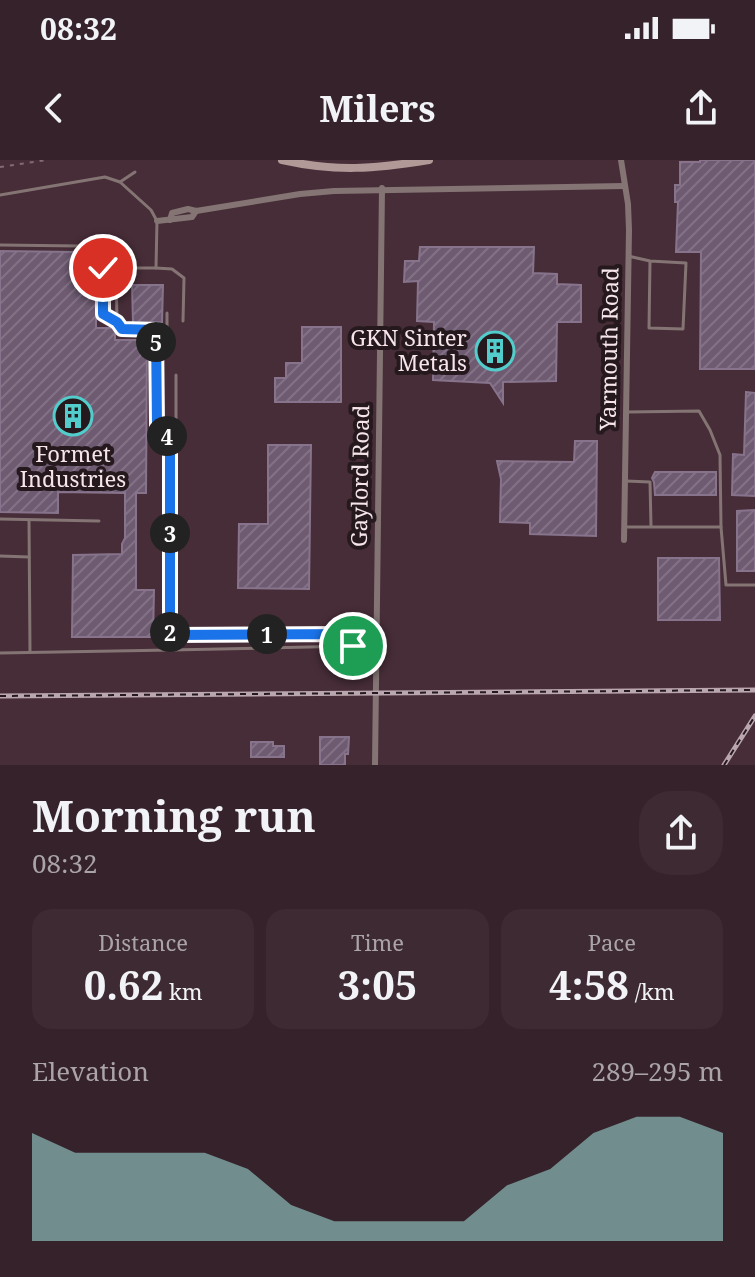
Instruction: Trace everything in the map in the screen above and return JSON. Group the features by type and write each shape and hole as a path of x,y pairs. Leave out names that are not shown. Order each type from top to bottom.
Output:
{"main road":[{"path":"282,160 355,169 429,160"}],"street":[{"name":"Yarmouth Road","path":"621,160 628,204 624,540"},
{"path":"157,221 192,217 196,211 300,194 382,188 624,186"},
{"name":"Gaylord Road","path":"375,765 382,188"}],"lane":[{"path":"120,182 135,172"},
{"path":"0,195 105,177 120,182 151,210 157,221 156,268"},
{"path":"0,245 80,246 82,268 172,269 184,278 183,321"},
{"path":"628,256 686,263 683,329 649,328 650,261"},
{"path":"103,268 103,314 122,329 167,330 167,313"},
{"path":"116,268 117,322"},
{"path":"156,330 157,426 170,439"},
{"path":"171,650 170,439 176,428 176,375"},
{"path":"626,413 699,411 720,455 726,585 755,585"},
{"path":"626,481 650,482 651,527"},
{"path":"0,519 99,521"},
{"path":"29,520 30,652"},
{"path":"624,527 721,527"},
{"path":"0,556 29,557"},
{"path":"0,653 353,646 353,634 170,635"}],"path":[{"path":"0,167 47,160"}],"building":[{"path":"755,160 755,369 700,369 701,252 676,252 678,202 675,202 675,185 680,185 680,162"},
{"name":"GKN Sinter Metals","path":"420,247 534,247 533,273 557,274 557,284 581,285 581,322 557,322 556,381 503,382 503,403 490,383 433,380 434,322 417,321 418,281 404,282 405,261 419,261"},
{"name":"Formet Industries","path":"0,251 76,252 75,275 96,277 96,328 115,328 115,340 147,340 146,493 136,493 136,590 154,590 153,637 72,637 73,555 122,554 125,493 58,492 58,513 0,512"},
{"path":"132,285 163,285 162,322 133,323"},
{"path":"302,327 341,327 341,402 275,402 275,378 286,378 286,363 302,363"},
{"path":"746,392 755,393 755,496 732,495 733,454 744,455"},
{"path":"575,441 597,441 596,536 530,534 530,523 500,522 501,479 497,461 574,462"},
{"path":"268,445 311,445 309,589 238,588 239,524 268,524"},
{"path":"655,472 716,472 716,495 655,495 652,478"},
{"path":"755,510 755,571 737,571 737,511"},
{"path":"658,558 719,558 720,620 658,620"},
{"path":"320,737 349,737 345,765 320,765"},
{"path":"251,742 273,742 273,746 284,746 284,757 251,757"}],"railway":[{"path":"0,696 755,690"},
{"path":"724,765 755,716"}],"place":[{"name":"GKN Sinter Metals","path":"495,351"},
{"name":"Formet Industries","path":"73,416"}],"route":[{"path":"103,268 103,314 122,329 156,330 157,426 170,439 170,635 353,634 353,646"}]}
